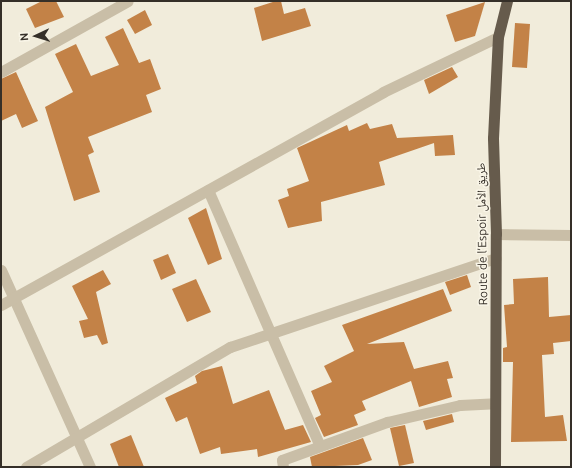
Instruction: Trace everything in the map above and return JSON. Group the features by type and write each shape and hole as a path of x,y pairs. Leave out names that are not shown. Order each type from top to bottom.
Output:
{"highway":[{"name":"Route de l’Espoir طريق الأمل","path":"495,467 496,234 493,138 498,37 507,1"}],"street":[{"path":"1,72 128,1"},
{"path":"1,305 383,92 498,37"},
{"path":"208,190 320,446"},
{"path":"496,234 571,235"},
{"path":"26,467 75,435 230,348 496,258"},
{"path":"1,270 90,467"},
{"path":"283,467 282,460 387,422 460,405 495,402"}],"building":[{"path":"42,1 56,1 64,17 35,28 26,9"},
{"path":"276,1 281,1 284,14 305,8 311,26 262,41 254,8"},
{"path":"485,2 475,36 455,42 446,15"},
{"path":"145,10 152,25 135,34 127,20"},
{"path":"515,23 530,24 527,68 512,67"},
{"path":"123,28 139,63 150,59 161,89 146,95 152,112 88,137 94,152 88,155 100,192 74,201 45,107 73,92 55,54 76,44 91,76 119,65 105,37"},
{"path":"452,67 458,77 429,94 424,80"},
{"path":"16,72 38,121 22,128 16,114 1,121 1,79"},
{"path":"367,123 370,129 392,124 397,138 453,135 455,155 435,156 434,143 379,162 385,185 321,202 322,221 288,228 278,200 289,196 287,189 309,181 297,148 347,125 349,131"},
{"path":"206,208 222,259 208,265 188,218"},
{"path":"168,254 176,273 161,280 153,260"},
{"path":"103,270 111,284 96,292 108,343 102,345 97,335 84,338 79,321 88,319 72,286"},
{"path":"467,275 471,287 450,295 445,282"},
{"path":"548,277 549,317 571,315 571,341 553,343 554,354 542,355 545,417 563,415 567,441 511,442 513,362 503,362 503,348 507,347 504,305 514,304 513,279"},
{"path":"196,279 211,312 187,322 172,289"},
{"path":"443,289 452,311 367,344 404,342 414,369 448,361 453,378 447,379 452,397 419,407 411,381 362,401 366,410 354,415 358,425 324,437 315,418 321,415 311,391 332,382 324,366 354,351 342,325"},
{"path":"222,366 233,404 269,390 285,430 303,425 311,442 258,457 257,449 221,454 220,447 200,454 187,417 176,422 165,398 197,383 195,376 202,371"},
{"path":"452,414 454,422 426,430 423,421"},
{"path":"405,425 414,463 399,466 390,428"},
{"path":"131,435 144,467 119,467 110,444"},
{"path":"363,438 372,460 358,465 312,467 310,457"}]}
